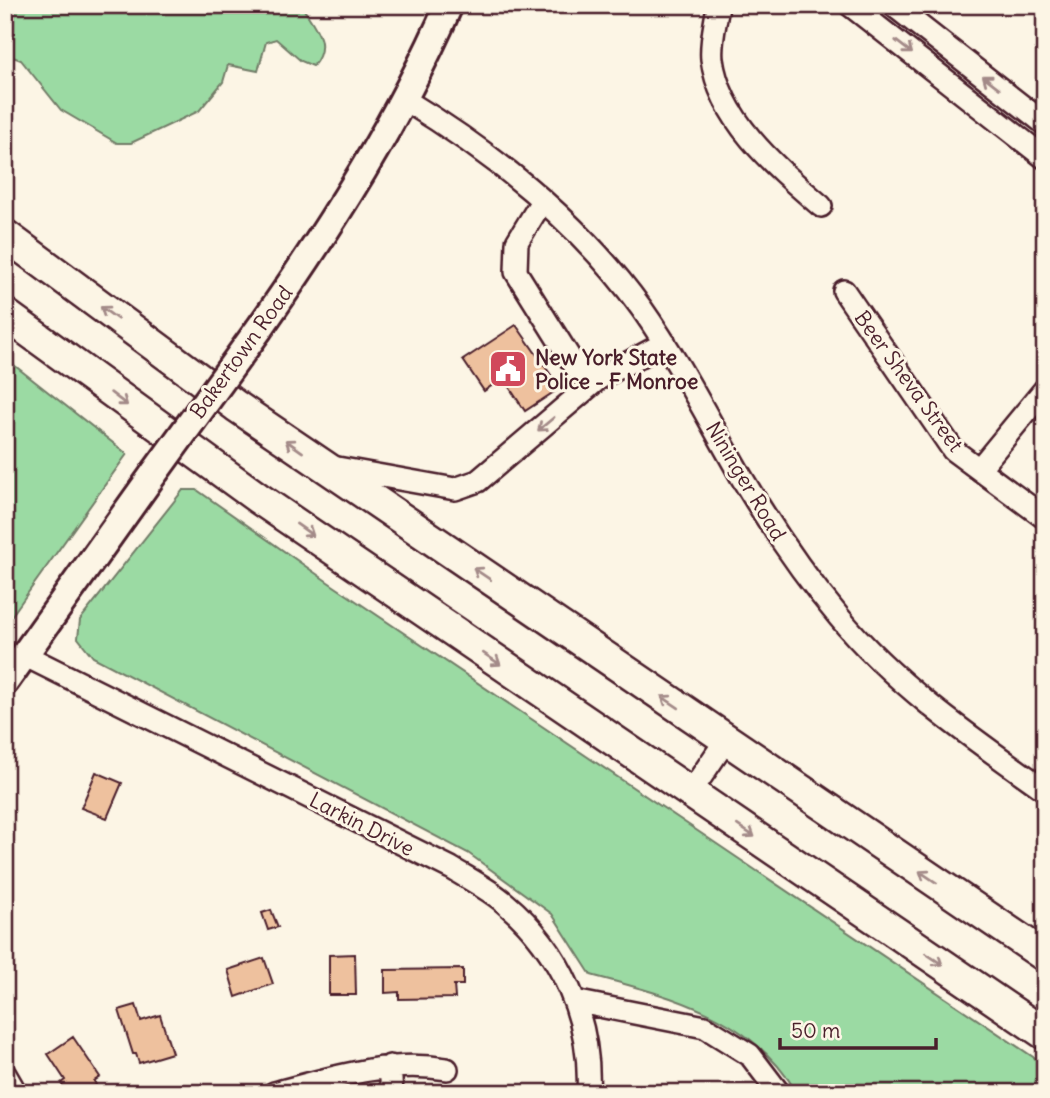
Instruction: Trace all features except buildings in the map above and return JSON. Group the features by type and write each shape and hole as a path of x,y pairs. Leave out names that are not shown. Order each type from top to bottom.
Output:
{"highway":[{"path":"5,235 160,351 324,466 1045,956"},
{"path":"5,314 258,498 1045,1034"}],"main road":[{"name":"Bakertown Road","path":"5,682 259,329 340,210 405,100 449,5"}],"street":[{"path":"718,5 712,58 725,105 780,170 821,206"},
{"path":"850,5 1045,158"},
{"path":"893,5 1045,124"},
{"name":"Nininger Road","path":"405,100 484,152 542,201 617,278 665,343 769,523 840,618 925,701 1045,790"},
{"path":"542,201 517,242 516,272 578,371 598,379"},
{"name":"Beer Sheva Street","path":"844,290 953,450 1045,518"},
{"path":"324,466 455,489 478,481 598,379 665,343"},
{"path":"979,469 1045,388"},
{"name":"Larkin Drive","path":"24,655 451,868 494,895 540,937 561,969 574,1001 590,1066 588,1093"},
{"path":"690,793 726,740"},
{"path":"574,1001 705,1027 750,1055 779,1093"},
{"path":"390,1066 392,1093"},
{"path":"274,1093 390,1066 447,1069"},
{"path":"5,1074 16,1093"}],"green space":[{"path":"5,5 301,5 316,27 321,50 313,66 301,61 276,39 266,42 258,71 228,65 223,82 199,111 131,143 117,143 61,110 21,60 5,54"},
{"path":"5,358 127,454 5,625"},
{"path":"183,490 197,490 328,582 1045,1065 1045,1093 797,1093 779,1067 757,1045 733,1027 679,1001 591,975 552,914 468,853 93,657 78,638 80,620"}],"place":[{"name":"New York State Police - F Monroe","path":"508,369"}]}
